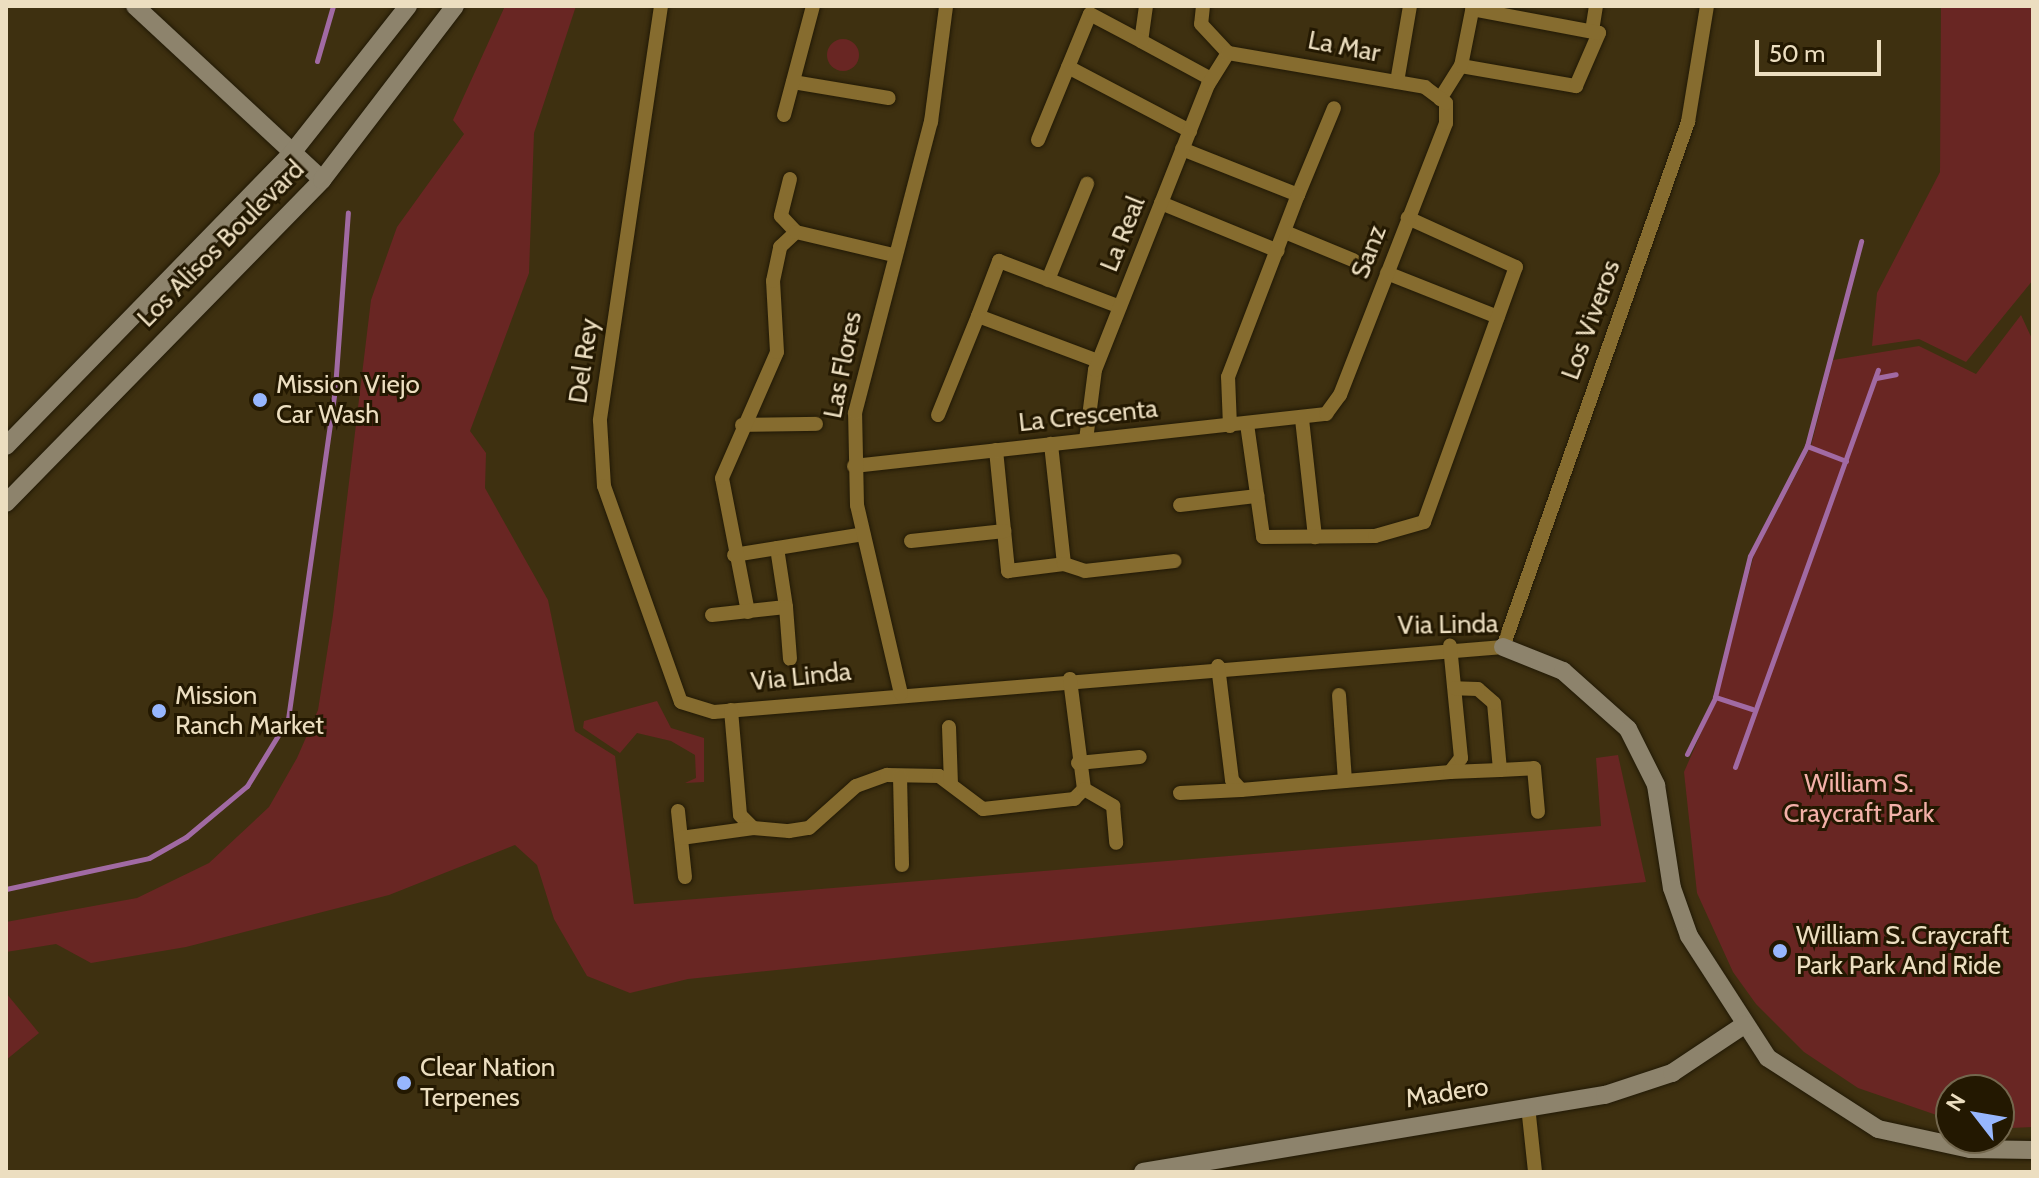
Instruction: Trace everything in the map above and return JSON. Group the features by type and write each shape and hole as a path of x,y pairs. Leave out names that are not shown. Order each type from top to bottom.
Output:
{"street":[{"path":"135,6 322,180"},
{"name":"Los Alisos Boulevard","path":"6,446 292,153 408,6"},
{"name":"Los Alisos Boulevard","path":"6,503 322,180 455,6"},
{"name":"Del Rey","path":"661,6 600,421 613,527 689,707"},
{"path":"784,115 813,6"},
{"name":"Las Flores","path":"901,694 863,534 854,466 855,413 893,255 931,122 946,6"},
{"path":"1141,41 1146,6"},
{"path":"1203,6 1201,24 1228,53"},
{"path":"1397,82 1410,6"},
{"path":"1592,31 1596,6"},
{"name":"Los Viveros","path":"1503,647 1688,122 1707,6"},
{"path":"1443,101 1461,66 1472,8 1599,33 1576,86 1461,66"},
{"path":"1038,140 1090,14 1211,79"},
{"name":"La Real","path":"1086,440 1098,361 1211,79 1228,53"},
{"name":"La Mar","path":"1228,53 1397,82 1443,101"},
{"path":"1068,67 1190,131"},
{"path":"793,82 889,98"},
{"name":"Sanz","path":"1326,414 1387,273 1446,123 1443,101"},
{"path":"1230,426 1228,377 1334,108"},
{"path":"1182,149 1298,195"},
{"path":"790,179 781,216 796,232 893,255"},
{"path":"1048,280 1087,184"},
{"path":"1161,203 1278,251"},
{"path":"1247,424 1263,537 1407,533 1424,522 1516,267 1408,218"},
{"path":"748,612 734,555 722,478 742,425 777,352 775,262 796,232"},
{"path":"1285,232 1353,260"},
{"path":"938,415 999,261 1120,307"},
{"path":"1387,273 1498,317"},
{"path":"978,316 1098,361"},
{"name":"La Crescenta","path":"854,466 1326,414"},
{"path":"1302,419 1315,537"},
{"name":"Las Flores","path":"742,425 816,424"},
{"path":"1051,444 1064,564"},
{"path":"996,450 1008,571 1064,564 1085,571 1174,561"},
{"path":"1180,505 1257,496"},
{"path":"911,541 1004,531"},
{"path":"734,555 863,534"},
{"path":"777,548 790,659"},
{"path":"712,615 786,607"},
{"path":"1450,646 1461,758 1450,772"},
{"name":"Via Linda","path":"689,707 731,710 1450,646 1503,647 1594,693 1644,754 1689,936 1768,1058 1807,1089 1878,1129 1970,1149 2033,1150"},
{"path":"1218,666 1232,780 1241,790"},
{"path":"1070,679 1078,763 1084,789 1113,806 1116,843"},
{"path":"1455,688 1478,689 1494,703 1500,770"},
{"path":"1339,695 1345,781"},
{"path":"731,710 740,815 753,828"},
{"path":"949,727 951,784"},
{"path":"1078,763 1140,757"},
{"path":"1180,793 1534,768 1538,812"},
{"path":"681,838 753,828 809,828 856,786 900,776 939,776 983,809 1057,804 1084,789"},
{"path":"900,776 902,865"},
{"path":"678,811 685,877"},
{"name":"Madero","path":"1143,1172 1605,1095 1672,1073 1744,1025"},
{"path":"1528,1106 1535,1172"}],"green space":[{"path":"505,6 576,6 534,133 529,273 470,431 486,453 485,488 548,600 575,731 615,756 634,904 1601,826 1596,758 1618,755 1646,882 688,979 630,993 587,976 554,919 537,865 515,845 389,895 186,947 91,963 56,944 6,952 6,922 137,898 209,863 269,807 297,758 318,710 333,615 371,300 397,227 464,134 453,120"},
{"path":"1941,6 2033,6 2033,280 1966,362 1919,339 1872,346 1877,293 1940,172"},
{"path":"843,39 854,44 859,55 854,66 843,71 832,66 827,55 832,44"},
{"name":"William S. Craycraft Park","path":"2021,315 2033,341 2033,1127 2015,1128 2015,1074 1935,1074 1935,1114 1858,1088 1804,1052 1756,1004 1733,972 1697,893 1684,772 1716,699 1754,555 1811,446 1833,360 1919,346 1976,374"},
{"path":"657,701 671,728 704,738 704,782 685,783 696,778 695,755 671,741 637,733 620,753 583,728 584,721"},
{"path":"6,993 39,1033 6,1060"}],"waterway":[{"path":"317,61 333,6"},
{"path":"6,889 149,858 186,837 247,786 288,719 335,388 348,212"},
{"path":"1846,461 1807,446 1861,241"},
{"path":"1735,767 1878,370"},
{"path":"1876,378 1896,374"},
{"path":"1752,709 1715,697 1750,556 1807,446"},
{"path":"1687,754 1715,698"}],"place":[{"name":"Mission Viejo Car Wash","path":"260,400"},
{"name":"Mission Ranch Market","path":"159,711"},
{"name":"William S. Craycraft Park Park And Ride","path":"1780,951"},
{"name":"Clear Nation Terpenes","path":"404,1083"}]}
